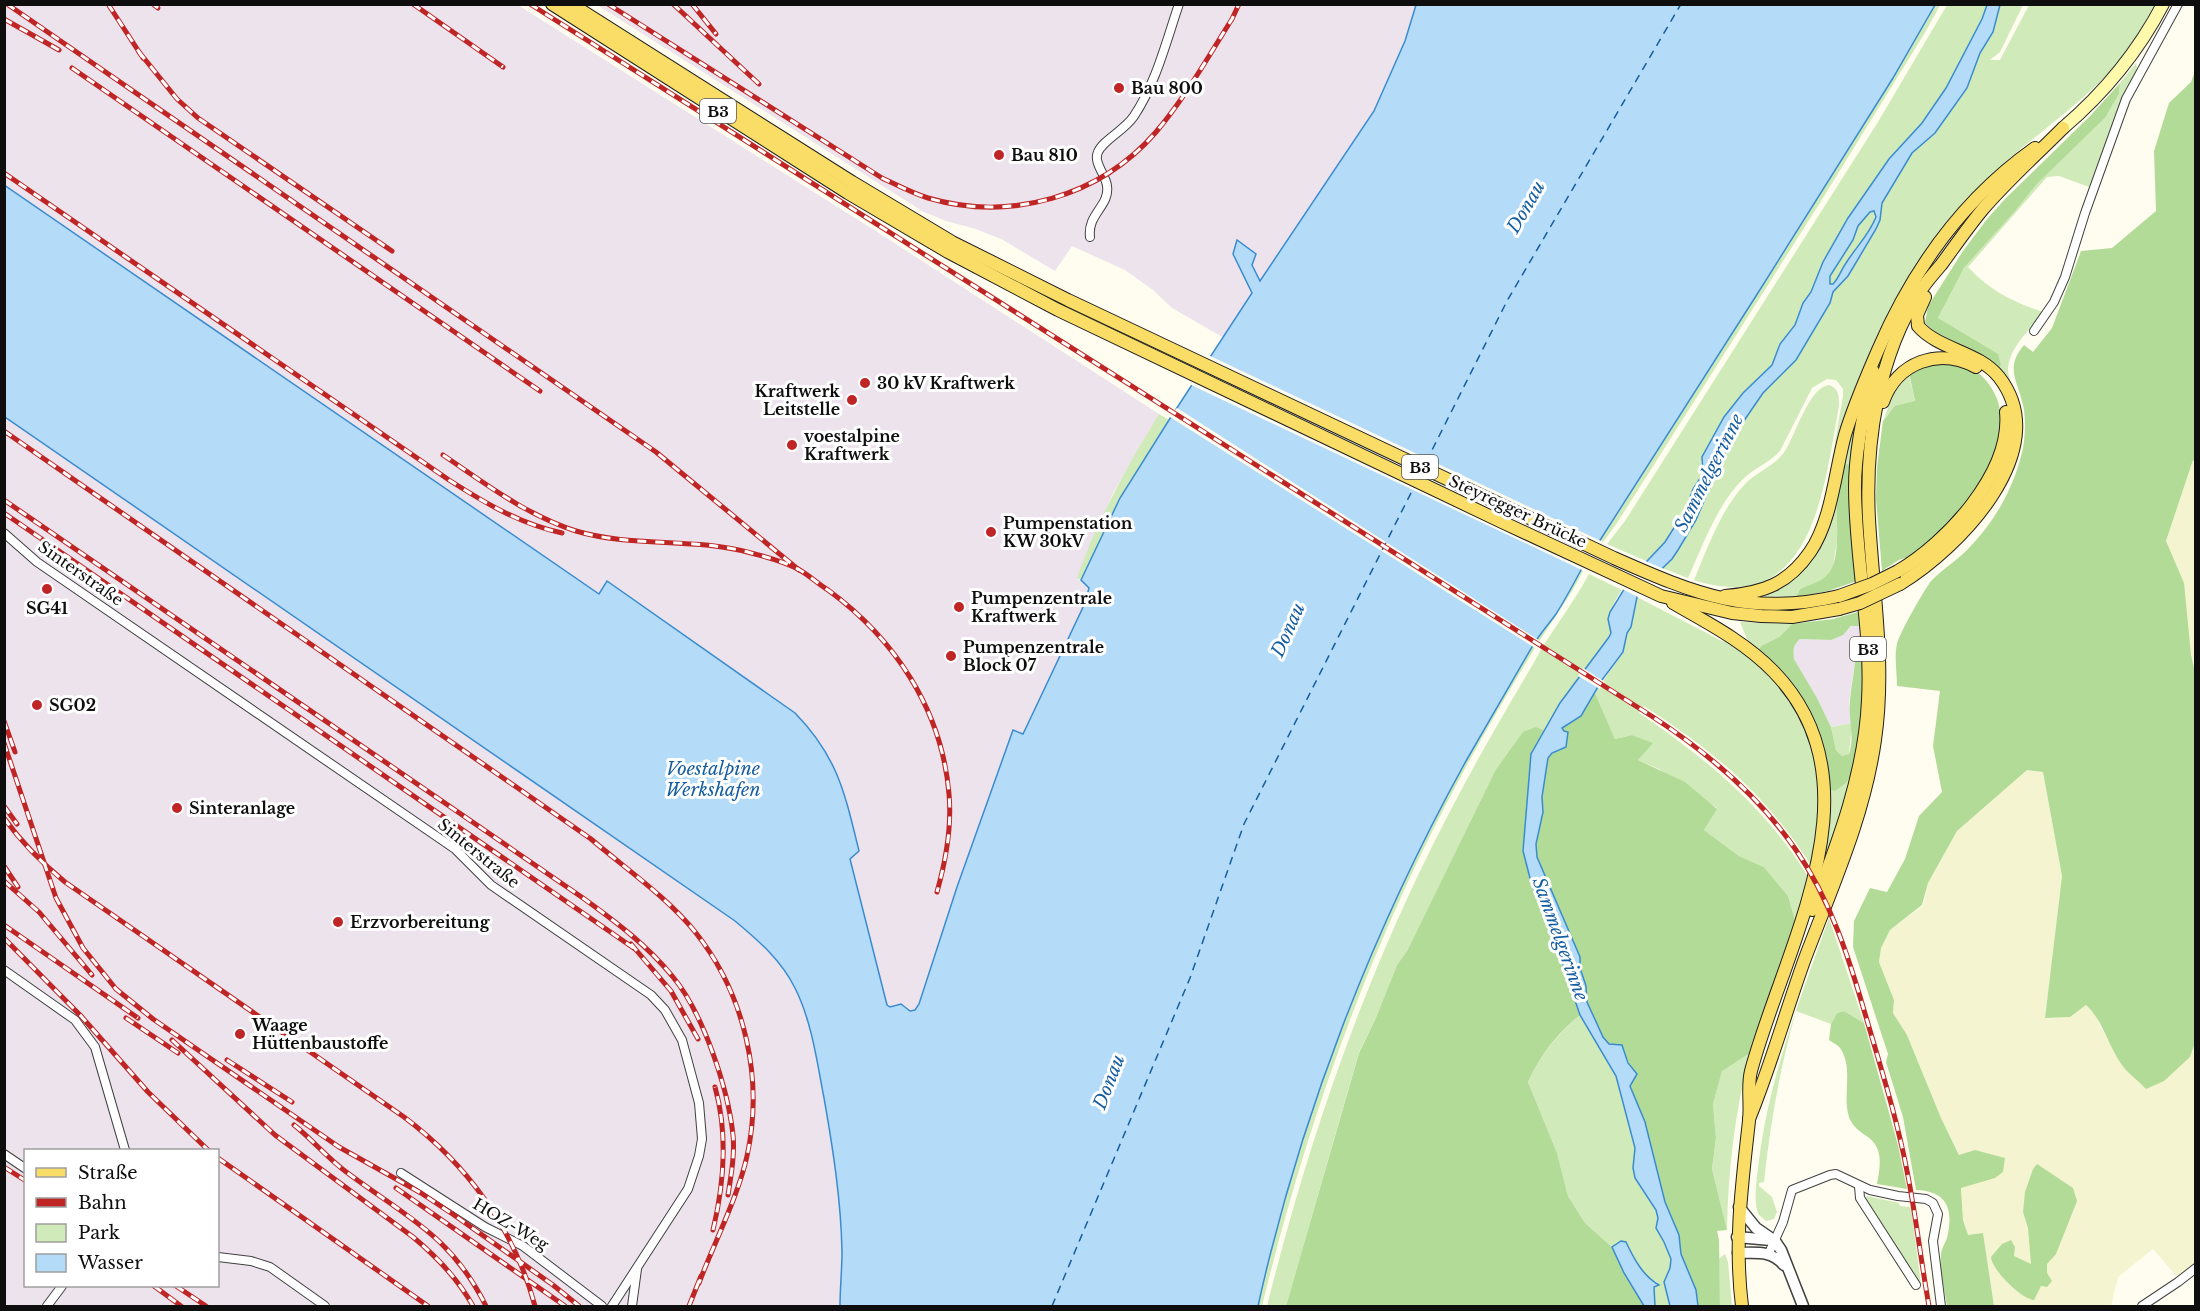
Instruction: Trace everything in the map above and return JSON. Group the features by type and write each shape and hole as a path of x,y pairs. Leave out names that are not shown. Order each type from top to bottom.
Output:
{"main road":[{"name":"Steyregger Brücke","path":"552,4 893,221 968,263 1122,341 1661,596 1712,602"},
{"name":"Steyregger Brücke","path":"571,4 912,219 1018,276 1614,558 1712,602"},
{"path":"2063,128 2097,96 2131,56 2163,4"},
{"name":"B3","path":"1749,1119 1763,1085 1794,988 1856,824 1873,752 1878,722 1880,671 1869,516 1870,453 1880,392 1894,346 1921,290 1983,209 2063,128"},
{"name":"B3","path":"1797,938 1817,897 1849,805 1867,721 1868,642 1857,549 1855,485 1858,450 1877,352 1906,291 1946,233 2000,175 2063,128"},
{"name":"B3","path":"1839,603 1867,600 1900,584 1939,556 1968,528 1991,498 2005,470 2013,445 2013,409 2010,396 1998,377 1984,363 1925,333 1917,323 1919,309 1942,264"},
{"path":"1712,602 1771,587 1794,572 1812,549 1824,522 1857,398 1877,352"},
{"name":"B3","path":"1712,602 1746,615 1776,617 1806,615 1839,603 1898,571 1942,538 1979,494 2001,452 2006,427 2005,407 1998,390 1979,368 1953,358 1930,359 1908,367 1893,382 1874,428"},
{"name":"B3","path":"1661,596 1740,643 1773,671 1799,705 1817,746 1825,791 1823,828 1812,883 1797,938 1761,1039 1749,1081 1749,1119 1737,1237 1742,1306"}],"street":[{"path":"1090,237 1089,228 1092,219 1106,198 1108,189 1097,162 1097,155 1103,145 1125,128 1144,101 1179,4"},
{"path":"2034,331 2048,313 2060,288 2126,99 2178,4"},
{"path":"2131,56 2144,64"},
{"name":"Sinterstraße","path":"4,533 37,562 455,849 491,885 651,995 665,1010 674,1023 684,1050 699,1103 702,1139 699,1156 687,1189 612,1306"},
{"path":"4,970 75,1020 95,1047 125,1149"},
{"path":"4,1154 24,1168"},
{"name":"HOZ-Weg","path":"401,1173 484,1227 523,1246 602,1306"},
{"path":"1769,1253 1781,1225 1790,1194 1795,1188 1836,1174 1859,1186 1898,1196 1926,1199 1937,1208 1938,1214 1934,1240 1941,1306"},
{"path":"1859,1186 1860,1198 1916,1285"},
{"path":"1739,1207 1756,1228 1774,1241 1803,1306"},
{"path":"1737,1237 1765,1238 1774,1241"},
{"path":"1738,1253 1769,1253 1779,1259 1790,1273"},
{"path":"219,1257 251,1261 270,1267 325,1306"},
{"path":"632,1306 639,1263"},
{"path":"2142,1306 2196,1268"},
{"path":"47,1306 61,1287"}],"shaded area":[{"path":"5,5 518,5 882,235 1159,414 1113,493 1077,578 1089,588 1085,603 1023,734 1013,730 917,1008 910,1011 901,1004 823,1096 837,1178 842,1252 840,1306 5,1306"},
{"path":"597,5 1416,5 1405,41 1374,111 1224,338 1172,308 1153,290 1125,270 1072,246 1055,271 1003,240 922,211"},
{"path":"1852,626 1861,626 1863,657 1855,661 1849,703 1852,723 1831,727 1794,659 1793,651 1795,643 1800,639 1831,640 1842,635"}],"green space":[{"path":"1935,5 1940,5 1926,31 1818,206 1603,542 1600,540 1893,78"},
{"path":"1947,5 1987,5 1946,88 1922,123 1889,159 1848,218 1823,262 1795,325 1780,344 1772,365 1743,393 1724,417 1706,448 1701,462 1703,474 1693,489 1686,509 1665,542 1646,561 1607,544 1625,521 1878,122"},
{"path":"2000,5 2023,5 2000,52 1990,60 2000,60 2029,5 2154,5 2141,29 2115,66 2100,82 1985,181 1922,256 1889,311 1862,371 1844,423 1827,489 1843,389 1836,380 1827,379 1812,388 1780,451 1743,479 1734,489 1711,526 1688,578 1662,568 1672,559 1696,520 1735,434 1763,393 1796,360 1830,303 1833,292 1852,269 1876,229 1882,203 1912,153 1935,133 1967,88 1980,53 1993,32"},
{"path":"2136,63 2137,70 2123,96 2089,187 2059,176 2047,177 1968,267 2002,295 2043,312 2022,338 2009,361 2009,376 2016,397 1999,368 2001,365 1938,318 1964,268 2037,184 2105,118 2119,94 2120,83"},
{"path":"2195,71 2195,462 2193,460 2166,541 2184,583 2191,655 2195,672 2196,1040 2190,1057 2164,1081 2146,1089 2127,1072 2119,1061 2097,1019 2086,1005 2070,1017 2045,1018 2062,876 2043,772 2027,770 1957,831 1928,883 1922,905 1890,930 1881,948 1879,962 1894,1000 1893,1013 1907,1035 1941,1118 1959,1155 1975,1150 2005,1158 2003,1172 1995,1178 1961,1188 1963,1220 1968,1235 1983,1233 1994,1306 1947,1306 1941,1261 1949,1228 1948,1210 1946,1204 1935,1194 1916,1190 1903,1117 1886,1062 1888,1054 1853,947 1854,921 1870,888 1887,892 1905,859 1919,816 1942,792 1933,746 1940,691 1897,686 1897,644 1929,584 1963,554 1985,530 2011,484 2022,454 2025,435 2024,410 2014,369 2018,354 2024,345 2033,352 2052,328 2081,251 2112,248 2156,211 2154,151 2169,103 2191,82"},
{"path":"2120,83 2119,94 2105,118 2037,184 1964,268 1938,318 1998,354 2001,365 1999,368 1981,355 1933,330 1925,323 1928,306 1963,251 1987,219"},
{"path":"1874,211 1875,218 1870,231 1833,285 1830,284 1830,276 1853,240 1858,226 1870,212"},
{"path":"1937,362 1969,367 1979,373 1990,386 1999,407 2001,426 1997,447 1978,487 1952,521 1918,552 1882,571 1876,499 1877,467 1883,421 1895,406 1915,401 1909,373"},
{"path":"1909,375 1915,402 1896,407 1883,421 1894,392"},
{"path":"1829,385 1837,391 1839,406 1827,473 1818,507 1806,538 1788,563 1765,581 1734,587 1694,580 1729,504 1746,483 1781,456 1809,402 1822,388"},
{"path":"1860,401 1851,465 1837,506 1837,542 1833,566 1828,575 1800,589 1796,597 1760,596 1808,561"},
{"path":"1159,414 1169,420 1120,498 1081,580 1077,578 1103,514"},
{"path":"2193,460 2196,462 2195,672 2166,541"},
{"path":"1845,464 1851,465 1857,581 1828,591 1796,597 1800,589 1828,574 1835,560 1838,500"},
{"path":"1581,570 1583,571 1572,591 1541,638 1482,738 1405,887 1356,1004 1334,1064 1295,1184 1262,1306 1258,1306 1275,1235 1317,1095 1370,958 1432,825 1466,761 1532,647 1556,614"},
{"path":"1589,574 1622,590 1612,610 1611,633 1576,685 1560,703 1544,730 1536,727 1495,771 1407,951 1397,965 1375,1020 1359,1052 1286,1306 1267,1306 1301,1181 1321,1120 1389,939 1416,879 1475,764 1543,646"},
{"path":"1637,597 1722,641 1729,642 1763,667 1796,708 1816,758 1821,804 1812,867 1776,818 1737,776 1694,740 1644,706 1639,713 1711,767 1733,786 1774,829 1809,878 1795,920 1788,896 1764,867 1739,856 1704,830 1717,808 1659,769 1638,760 1652,743 1632,735 1615,739 1595,693 1623,652"},
{"path":"1858,612 1861,615 1861,626 1851,626 1843,635 1831,640 1800,639 1794,650 1794,659 1817,698 1831,727 1836,750 1842,756 1849,754 1851,748 1850,695 1855,661 1863,657 1861,717 1853,771 1846,783 1835,791 1829,790 1821,743 1802,700 1783,674 1759,650 1761,646 1779,637 1792,624 1833,619"},
{"path":"1740,622 1792,624 1779,637 1761,646 1761,653 1747,639"},
{"path":"1595,693 1615,739 1632,735 1653,743 1638,760 1685,782 1717,809 1704,830 1739,856 1764,867 1788,896 1795,920 1750,1053 1722,1071 1713,1104 1716,1138 1712,1169 1727,1230 1717,1231 1720,1306 1698,1306 1696,1290 1681,1254 1679,1235 1665,1202 1645,1122 1630,1085 1631,1069 1622,1045 1609,1044 1603,1037 1587,1002 1580,957 1537,857 1536,844 1543,812 1542,797 1548,758 1552,753 1566,747 1564,732 1561,728 1581,716"},
{"path":"1852,723 1849,754 1842,756 1836,750 1831,727"},
{"path":"1536,727 1544,730 1531,754 1523,851 1531,882 1580,1015 1550,1045 1528,1082 1557,1153 1568,1196 1585,1223 1612,1247 1624,1273 1644,1306 1286,1306 1359,1053 1397,965 1407,951 1495,771 1523,732"},
{"path":"2027,770 2043,772 2062,876 2045,1018 2070,1017 2086,1005 2095,1013 2125,1069 2146,1088 2190,1057 2195,1040 2195,1264 2179,1279 2153,1249 2118,1277 2111,1306 1994,1306 1983,1233 1968,1236 1963,1220 1960,1156 1941,1118 1907,1035 1893,1013 1894,1000 1879,962 1881,948 1890,930 1923,906 1928,883 1957,831"},
{"path":"1853,771 1821,871 1829,818 1829,790 1835,791"},
{"path":"1829,918 1864,1023 1844,1011 1837,1013 1831,1024 1796,1011"},
{"path":"1796,1011 1776,1096 1764,1182 1759,1183 1759,1186 1772,1197 1777,1212 1774,1219 1766,1221 1758,1214 1757,1173 1770,1098"},
{"path":"1844,1011 1864,1023 1898,1145 1907,1189 1877,1184 1880,1159 1877,1147 1850,1120 1847,1109 1847,1073 1844,1056 1840,1048 1829,1040 1831,1024 1837,1013"},
{"path":"1580,1015 1616,1076 1635,1148 1635,1178 1656,1210 1658,1218 1656,1228 1671,1259 1664,1282 1670,1306 1655,1306 1653,1290 1657,1282 1651,1280 1617,1243 1612,1247 1585,1223 1568,1196 1557,1153 1528,1082 1550,1046"},
{"path":"1750,1053 1733,1141 1727,1230 1712,1169 1716,1138 1713,1104 1722,1070"},
{"path":"2037,1164 2073,1188 2077,1201 2056,1254 2047,1264 2047,1273 2052,1281 2047,1287 2041,1286 2034,1300 2022,1295 2008,1283 1996,1269 1991,1257 2002,1244 2011,1240 2015,1247 2014,1256 2031,1264 2028,1228 2023,1212 2025,1192"},
{"path":"1867,1196 1911,1207 1921,1285 1866,1203"},
{"path":"1725,1254 1728,1262 1732,1306 1720,1306 1719,1259"}],"water":[{"path":"1416,5 1935,5 1893,78 1581,570 1556,614 1532,647 1432,825 1370,958 1317,1095 1275,1235 1258,1306 840,1306 842,1252 838,1194 816,1056 801,1001 789,978 769,951 735,921 5,417 4,185 599,594 607,581 795,713 821,745 844,794 859,851 850,859 887,1005 890,1007 901,1004 910,1011 915,1010 1013,730 1023,734 1085,603 1089,588 1081,580 1120,498 1252,293 1233,254 1237,240 1256,254 1252,265 1260,281 1374,111 1405,41"},
{"name":"Sammelgerinne","path":"1987,5 2000,5 1993,32 1980,53 1967,88 1935,133 1912,153 1882,203 1880,220 1876,229 1848,276 1833,292 1830,303 1796,360 1763,393 1735,434 1696,520 1678,550 1672,559 1640,590 1623,652 1602,680 1581,716 1562,728 1568,732 1566,747 1552,753 1548,758 1542,797 1543,812 1536,844 1537,857 1580,957 1587,1002 1603,1037 1609,1044 1622,1045 1628,1063 1637,1074 1630,1086 1645,1122 1665,1202 1679,1235 1681,1254 1696,1290 1698,1306 1670,1306 1664,1282 1671,1259 1656,1228 1658,1218 1656,1210 1635,1178 1633,1168 1635,1148 1616,1076 1580,1015 1531,882 1523,851 1531,754 1560,703 1609,637 1611,633 1608,619 1610,612 1631,578 1665,542 1686,509 1693,489 1703,474 1702,457 1724,417 1743,393 1772,365 1780,344 1795,325 1823,262 1848,218 1889,159 1922,123 1946,88","holes":["1874,211 1876,217 1870,230 1837,279 1830,284 1830,276 1853,240 1858,226 1870,212"]},
{"path":"1621,1241 1626,1242 1644,1272 1659,1285 1654,1287 1655,1306 1644,1306 1624,1273 1612,1247"}],"pier":[{"path":"1208,355 1603,542 1584,571 1189,384"},
{"path":"1173,408 1175,410 1177,408 1540,641 1535,648 1170,417 1168,415"},
{"path":"1643,560 1664,569 1650,583 1640,598 1620,588"},
{"path":"1583,668 1605,682 1600,689 1578,676"}],"ferry route":[{"path":"1426,462 1507,301 1681,4"},
{"path":"1052,1306 1190,978 1244,824 1415,485"}],"railway":[{"path":"7,4 656,452 799,570"},
{"path":"108,4 143,58"},
{"path":"153,4 158,8"},
{"path":"413,4 503,67"},
{"path":"530,4 1653,717 1693,745 1731,777 1766,812 1796,850 1819,889 1838,930 1860,995 1898,1132 1910,1188 1929,1306"},
{"path":"608,4 882,178 928,198 959,205 990,207 1021,205 1081,188 1108,173 1133,154 1156,132 1177,105 1232,19 1239,4"},
{"path":"673,4 759,84"},
{"path":"692,4 716,34"},
{"path":"4,19 59,50"},
{"path":"139,52 177,99 198,118 392,251"},
{"path":"72,68 540,391"},
{"path":"4,173 449,480 490,505 517,518 562,533"},
{"path":"4,431 591,839 659,895 696,933 713,957 738,1011 746,1039 753,1097 752,1127 743,1172 699,1283"},
{"path":"443,455 523,508 576,531 619,539 708,545 763,556 802,571 852,609 894,654 925,705 937,734 945,763 950,806 948,843 937,892"},
{"path":"4,500 583,898 642,944 684,992 704,1030 720,1074 733,1135 733,1157 728,1195"},
{"path":"4,513 635,949"},
{"path":"4,721 15,752"},
{"path":"4,743 56,898 83,948 116,989 153,1019 339,1147 421,1193 454,1215 579,1306"},
{"path":"4,806 17,824"},
{"path":"4,818 48,868 65,882 404,1117 449,1156 486,1201 501,1225 515,1251 535,1306"},
{"path":"4,866 18,887"},
{"path":"4,881 39,912 92,975"},
{"path":"4,925 138,1018"},
{"path":"4,938 81,1016 148,1092 207,1149"},
{"path":"631,944 671,991 698,1039"},
{"path":"126,1018 178,1053"},
{"path":"172,1040 275,1135 413,1237 454,1278 473,1306"},
{"path":"227,1060 292,1102"},
{"path":"713,1230 720,1195 723,1158 722,1122 715,1087"},
{"path":"294,1125 342,1168 427,1230 443,1245 458,1262 486,1306"},
{"path":"219,1159 428,1306"},
{"path":"4,1167 24,1180"},
{"path":"396,1188 565,1306"},
{"path":"689,1306 701,1276"},
{"path":"155,1287 181,1306"},
{"path":"178,1287 206,1306"}],"place":[{"name":"Bau 800","path":"1119,88"},
{"name":"Bau 810","path":"999,155"},
{"name":"30 kV Kraftwerk","path":"865,383"},
{"name":"Kraftwerk Leitstelle","path":"852,400"},
{"name":"voestalpine Kraftwerk","path":"792,445"},
{"name":"Pumpenstation KW 30kV","path":"991,532"},
{"name":"SG41","path":"47,589"},
{"name":"Pumpenzentrale Kraftwerk","path":"959,607"},
{"name":"Pumpenzentrale Block 07","path":"951,656"},
{"name":"SG02","path":"37,705"},
{"name":"Sinteranlage","path":"177,808"},
{"name":"Erzvorbereitung","path":"338,922"},
{"name":"Waage Hüttenbaustoffe","path":"240,1034"}],"water label":[{"name":"Donau","path":"1526,207"},
{"name":"Donau","path":"1288,630"},
{"name":"Voestalpine Werkshafen","path":"713,779"},
{"name":"Donau","path":"1109,1082"}]}
